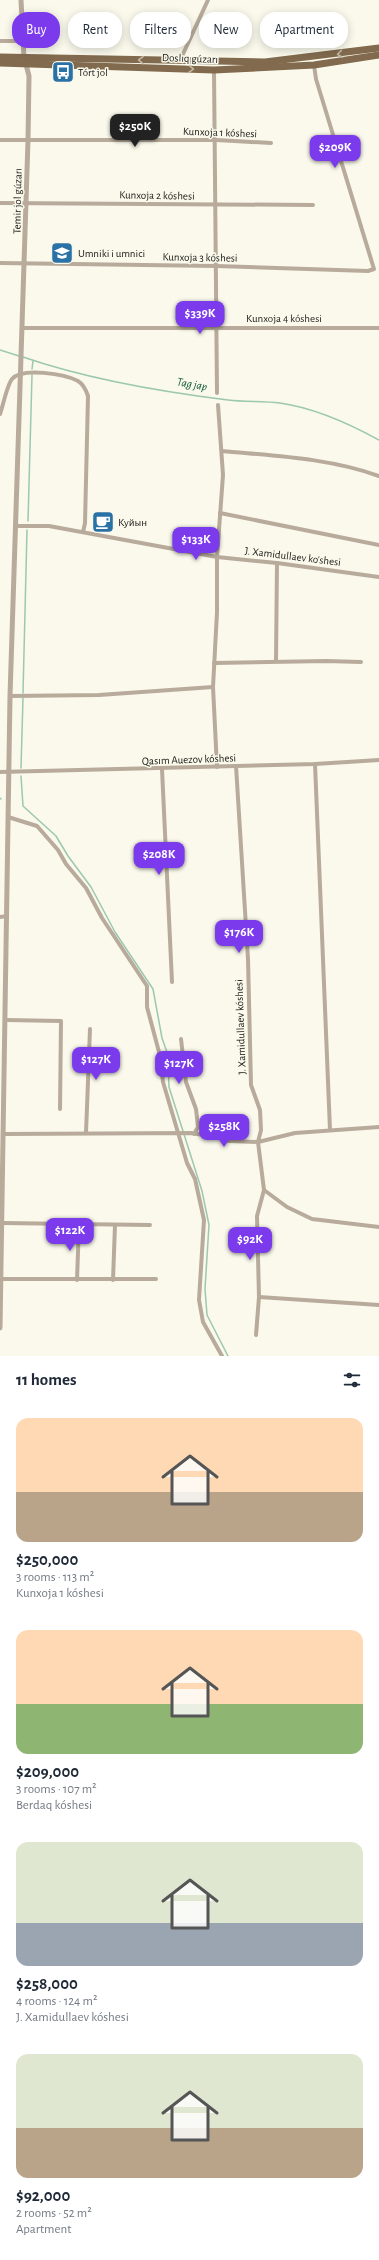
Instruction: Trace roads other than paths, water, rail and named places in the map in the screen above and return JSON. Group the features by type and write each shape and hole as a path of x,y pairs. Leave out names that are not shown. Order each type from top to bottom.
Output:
{"main road":[{"name":"Doslıq gúzarı","path":"0,63 25,60 272,61 379,48"},
{"name":"Doslıq gúzarı","path":"0,57 25,60 214,70 314,65 379,55"}],"street":[{"name":"Temir jol gúzarı","path":"21,0 22,12"},
{"path":"181,61 208,0"},
{"path":"0,41 12,41"},
{"name":"Temir jol gúzarı","path":"19,371 27,203 29,76 25,60 24,48"},
{"name":"Kunxoja 3 kóshesi","path":"0,263 216,266 368,271 374,268 316,79 314,65"},
{"path":"214,70 216,140 217,393"},
{"name":"Kunxoja 1 kóshesi","path":"0,140 216,140 271,143"},
{"name":"Kunxoja 2 kóshesi","path":"0,203 313,205"},
{"name":"Kunxoja 4 kóshesi","path":"22,328 379,328"},
{"path":"0,414 12,379 19,371"},
{"path":"0,1328 10,696 19,371"},
{"path":"19,371 41,372 77,381 85,388 88,396 85,523 83,532"},
{"path":"216,767 213,687 216,557 220,513 222,451 218,405"},
{"path":"222,451 299,458 354,468 379,476"},
{"path":"220,513 379,545"},
{"name":"J. Xamidullaev ko'shesi","path":"15,526 49,526 216,557 277,563 379,577"},
{"path":"276,661 277,563"},
{"path":"214,663 276,661 361,662"},
{"path":"10,696 100,695 213,687"},
{"name":"Qasım Auezov kóshesi","path":"0,772 162,769 315,764 379,760"},
{"path":"315,764 330,1130"},
{"name":"J. Xamidullaev kóshesi","path":"236,766 248,959 251,1085 260,1110 258,1142 264,1190"},
{"path":"162,769 172,982"},
{"path":"8,817 37,826 58,850 66,864 86,888 102,918 147,986 147,1007 159,1052 163,1082 187,1163 194,1179 204,1220 199,1300 203,1322 222,1356"},
{"path":"0,916 7,916"},
{"path":"6,1020 61,1021 60,1109"},
{"path":"86,1133 90,1029"},
{"path":"181,1039 186,1082 198,1121 198,1127 193,1133"},
{"path":"4,1134 193,1133 216,1137 229,1142 258,1142 295,1133 379,1127"},
{"path":"256,1335 259,1297 257,1216 264,1190 287,1207 312,1219 379,1227"},
{"path":"2,1224 150,1225"},
{"path":"78,1280 79,1224"},
{"path":"113,1280 115,1225"},
{"path":"1,1279 156,1279"},
{"path":"259,1297 379,1305"}],"waterway":[{"name":"Tag jap","path":"0,350 19,356"},
{"name":"Tag jap","path":"23,357 47,365 98,378 177,393 228,400 274,402 306,408 331,417 379,440"},
{"path":"32,369 33,361"},
{"path":"28,521 32,375"},
{"path":"23,693 27,530"},
{"path":"21,768 23,698"},
{"path":"21,776 23,806 56,836 68,856 91,887 115,932 153,989 162,1038 168,1055 169,1087 202,1191 209,1225 205,1289 207,1315 228,1356"}],"place":[{"name":"Tórt jol","path":"63,72"},
{"name":"Umniki i umnici","path":"62,253"},
{"name":"Куйын","path":"103,522"}]}
